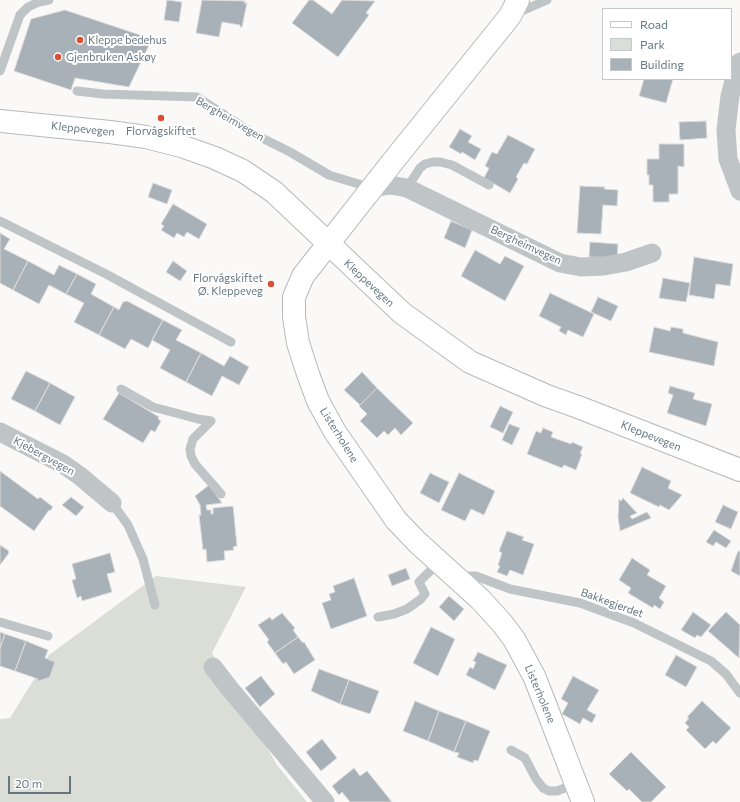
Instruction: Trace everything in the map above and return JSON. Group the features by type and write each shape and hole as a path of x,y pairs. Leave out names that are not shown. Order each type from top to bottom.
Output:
{"street":[{"path":"328,243 514,8"},
{"path":"738,181 728,159 726,130 730,96 740,62"},
{"name":"Kleppevegen","path":"0,120 146,137 181,146 215,158 243,171 274,192 402,313 470,362 547,396 578,406 740,470"},
{"name":"Bergheimvegen","path":"372,188 390,185 407,188 560,263 581,267 604,266 626,262 652,253"},
{"name":"Listerholene","path":"328,243 303,276 294,297 294,317 298,343 318,401 339,438 396,520 417,542 485,605 514,639 534,676 579,793"},
{"name":"Kjebergvegen","path":"0,432 63,464 112,503"},
{"path":"214,667 230,689 323,800"}],"lane":[{"path":"0,72 20,15 28,7 39,2 49,0"},
{"path":"514,8 547,0"},
{"name":"Bergheimvegen","path":"77,91 103,94 197,97 254,134 290,152 328,175 372,188"},
{"path":"407,188 420,168 425,164 433,162 452,165 489,185"},
{"path":"0,221 106,274 231,342"},
{"path":"121,389 153,407 191,418 211,421 193,439 190,449 191,456 195,464 221,494"},
{"name":"Kjebergvegen","path":"112,503 128,525 143,559 155,605"},
{"path":"378,617 394,614 407,609 421,599 425,594 419,582 439,562"},
{"name":"Bakkegjerdet","path":"458,579 462,576 476,576 510,589 580,603 634,622 711,661 726,674 740,693"},
{"path":"0,622 48,636"},
{"name":"Listerholene","path":"511,750 525,758 536,779 543,788 548,791 579,793"}],"green space":[{"path":"156,576 246,587 212,653 277,765 307,802 0,802 0,719 10,718 49,655"}],"building":[{"path":"167,0 182,2 179,22 164,20"},
{"path":"202,0 245,1 244,3 247,3 242,27 240,27 240,25 222,22 219,37 196,33"},
{"path":"309,0 313,0 332,14 342,0 375,1 366,13 369,15 338,57 292,23"},
{"path":"65,10 152,39 129,87 75,78 71,90 14,71 31,19"},
{"path":"644,80 673,80 666,103 639,96"},
{"path":"706,121 707,138 680,140 679,122"},
{"path":"460,129 472,136 468,142 481,149 475,160 462,152 461,154 449,147"},
{"path":"508,135 535,149 527,164 524,163 516,177 518,179 510,193 484,178 489,168 485,166 492,152 497,154"},
{"path":"659,144 684,144 684,167 678,166 678,194 669,194 669,202 653,202 653,185 649,185 649,175 647,175 647,159 659,159"},
{"path":"153,183 172,190 167,204 148,197"},
{"path":"580,186 605,187 604,189 618,190 617,206 603,205 601,234 577,233"},
{"path":"173,204 207,224 199,239 187,232 184,237 177,233 174,238 161,230 164,226 161,224"},
{"path":"451,221 472,230 465,248 444,238"},
{"path":"0,233 10,239 4,249 28,261 13,290 0,283"},
{"path":"590,242 618,244 617,258 589,257"},
{"path":"475,250 500,264 505,256 524,266 505,301 461,276"},
{"path":"694,257 733,264 730,286 716,284 714,299 689,295"},
{"path":"28,261 54,275 59,265 77,274 66,294 49,285 39,304 13,290"},
{"path":"173,261 187,271 180,281 166,272"},
{"path":"77,274 96,284 91,294 114,307 99,335 74,322 84,303 66,294"},
{"path":"663,278 690,283 686,302 659,298"},
{"path":"550,293 594,314 583,337 568,330 566,335 559,331 561,327 539,316"},
{"path":"598,297 618,306 611,321 591,312"},
{"path":"127,301 163,320 148,348 131,339 125,349 99,335 114,307 119,310 123,302"},
{"path":"163,320 182,330 176,340 201,353 186,382 160,368 170,350 152,340"},
{"path":"654,327 670,331 671,327 683,329 683,333 718,342 714,366 649,352"},
{"path":"201,353 224,366 230,356 249,367 239,385 222,376 212,396 186,382"},
{"path":"26,371 50,383 35,411 11,399"},
{"path":"362,372 377,388 360,405 344,390"},
{"path":"50,383 75,397 60,425 35,411"},
{"path":"670,386 695,393 693,399 712,404 706,426 667,413 673,395 668,393"},
{"path":"377,388 413,423 401,435 395,428 388,435 384,431 377,438 360,421 367,414 359,406"},
{"path":"119,393 159,417 158,419 161,421 155,432 151,430 143,443 103,419"},
{"path":"500,406 513,412 503,433 490,427"},
{"path":"509,424 520,428 512,445 502,440"},
{"path":"543,428 553,432 551,437 571,444 572,442 583,447 576,470 564,465 562,468 527,454 536,431 541,433"},
{"path":"642,467 671,481 668,488 682,495 669,510 660,505 659,507 630,493"},
{"path":"0,471 38,499 40,497 53,507 50,511 49,510 34,531 0,506"},
{"path":"430,473 449,482 439,503 420,493"},
{"path":"459,473 495,491 484,515 471,509 465,521 441,510"},
{"path":"209,485 222,503 206,505 207,510 211,510 211,514 213,514 213,508 233,506 237,546 233,547 234,550 224,551 225,560 207,562 206,549 203,550 199,515 201,515 200,505 195,496"},
{"path":"71,497 84,507 76,516 62,505"},
{"path":"623,498 637,513 630,516 632,519 647,512 651,518 620,531 618,517 619,499 621,501"},
{"path":"723,505 738,512 731,529 715,522"},
{"path":"714,530 731,541 726,548 716,542 713,546 706,542"},
{"path":"507,531 524,537 522,540 534,544 523,575 510,570 507,576 497,572 500,566 498,565 502,553 499,551"},
{"path":"0,545 9,551 9,553 0,565"},
{"path":"738,551 740,552 740,576 731,571"},
{"path":"110,553 115,572 107,574 112,592 82,601 81,596 77,598 72,580 76,579 72,564"},
{"path":"632,558 650,570 647,575 666,586 659,598 664,602 660,609 654,605 653,608 628,593 631,588 619,580"},
{"path":"406,568 410,579 392,586 388,575"},
{"path":"354,578 367,616 331,629 322,603 331,600 329,594 335,592 333,586"},
{"path":"449,596 464,609 454,621 439,607"},
{"path":"693,612 711,625 701,637 697,635 695,638 681,630"},
{"path":"726,612 740,625 739,658 708,631"},
{"path":"282,613 295,628 293,630 298,637 275,653 267,642 269,640 258,625 270,617 272,620"},
{"path":"431,627 455,639 438,676 413,663"},
{"path":"0,632 5,634 0,648"},
{"path":"5,634 26,641 15,671 0,666 0,648"},
{"path":"298,637 303,643 304,642 315,660 294,674 286,662 283,664 275,653"},
{"path":"26,641 48,650 45,658 55,662 50,677 37,681 38,679 15,671"},
{"path":"478,652 507,665 495,690 466,675 470,667 473,669 476,662 473,661"},
{"path":"676,655 697,667 686,687 665,675"},
{"path":"319,669 349,680 340,704 311,691"},
{"path":"261,676 275,694 260,707 245,688"},
{"path":"573,676 599,690 587,710 596,715 592,723 583,718 580,724 562,714 568,703 561,699"},
{"path":"349,680 379,691 370,714 340,704"},
{"path":"415,701 439,711 428,741 403,731"},
{"path":"702,701 731,728 716,744 713,741 705,749 686,730 689,727 685,723 689,718 687,717"},
{"path":"439,711 466,721 454,752 428,741"},
{"path":"466,721 490,731 478,761 474,760 473,763 457,757 459,753 454,752"},
{"path":"322,739 337,758 321,771 306,752"},
{"path":"631,752 666,787 651,802 642,802 629,789 627,791 609,774"},
{"path":"354,768 360,776 367,771 392,802 350,802 342,792 339,795 332,786"}],"place":[{"name":"Kleppe bedehus","path":"80,40"},
{"name":"Gjenbruken Askøy","path":"58,57"},
{"name":"Florvågskiftet","path":"161,118"},
{"name":"Florvågskiftet Ø. Kleppeveg","path":"271,284"}]}
